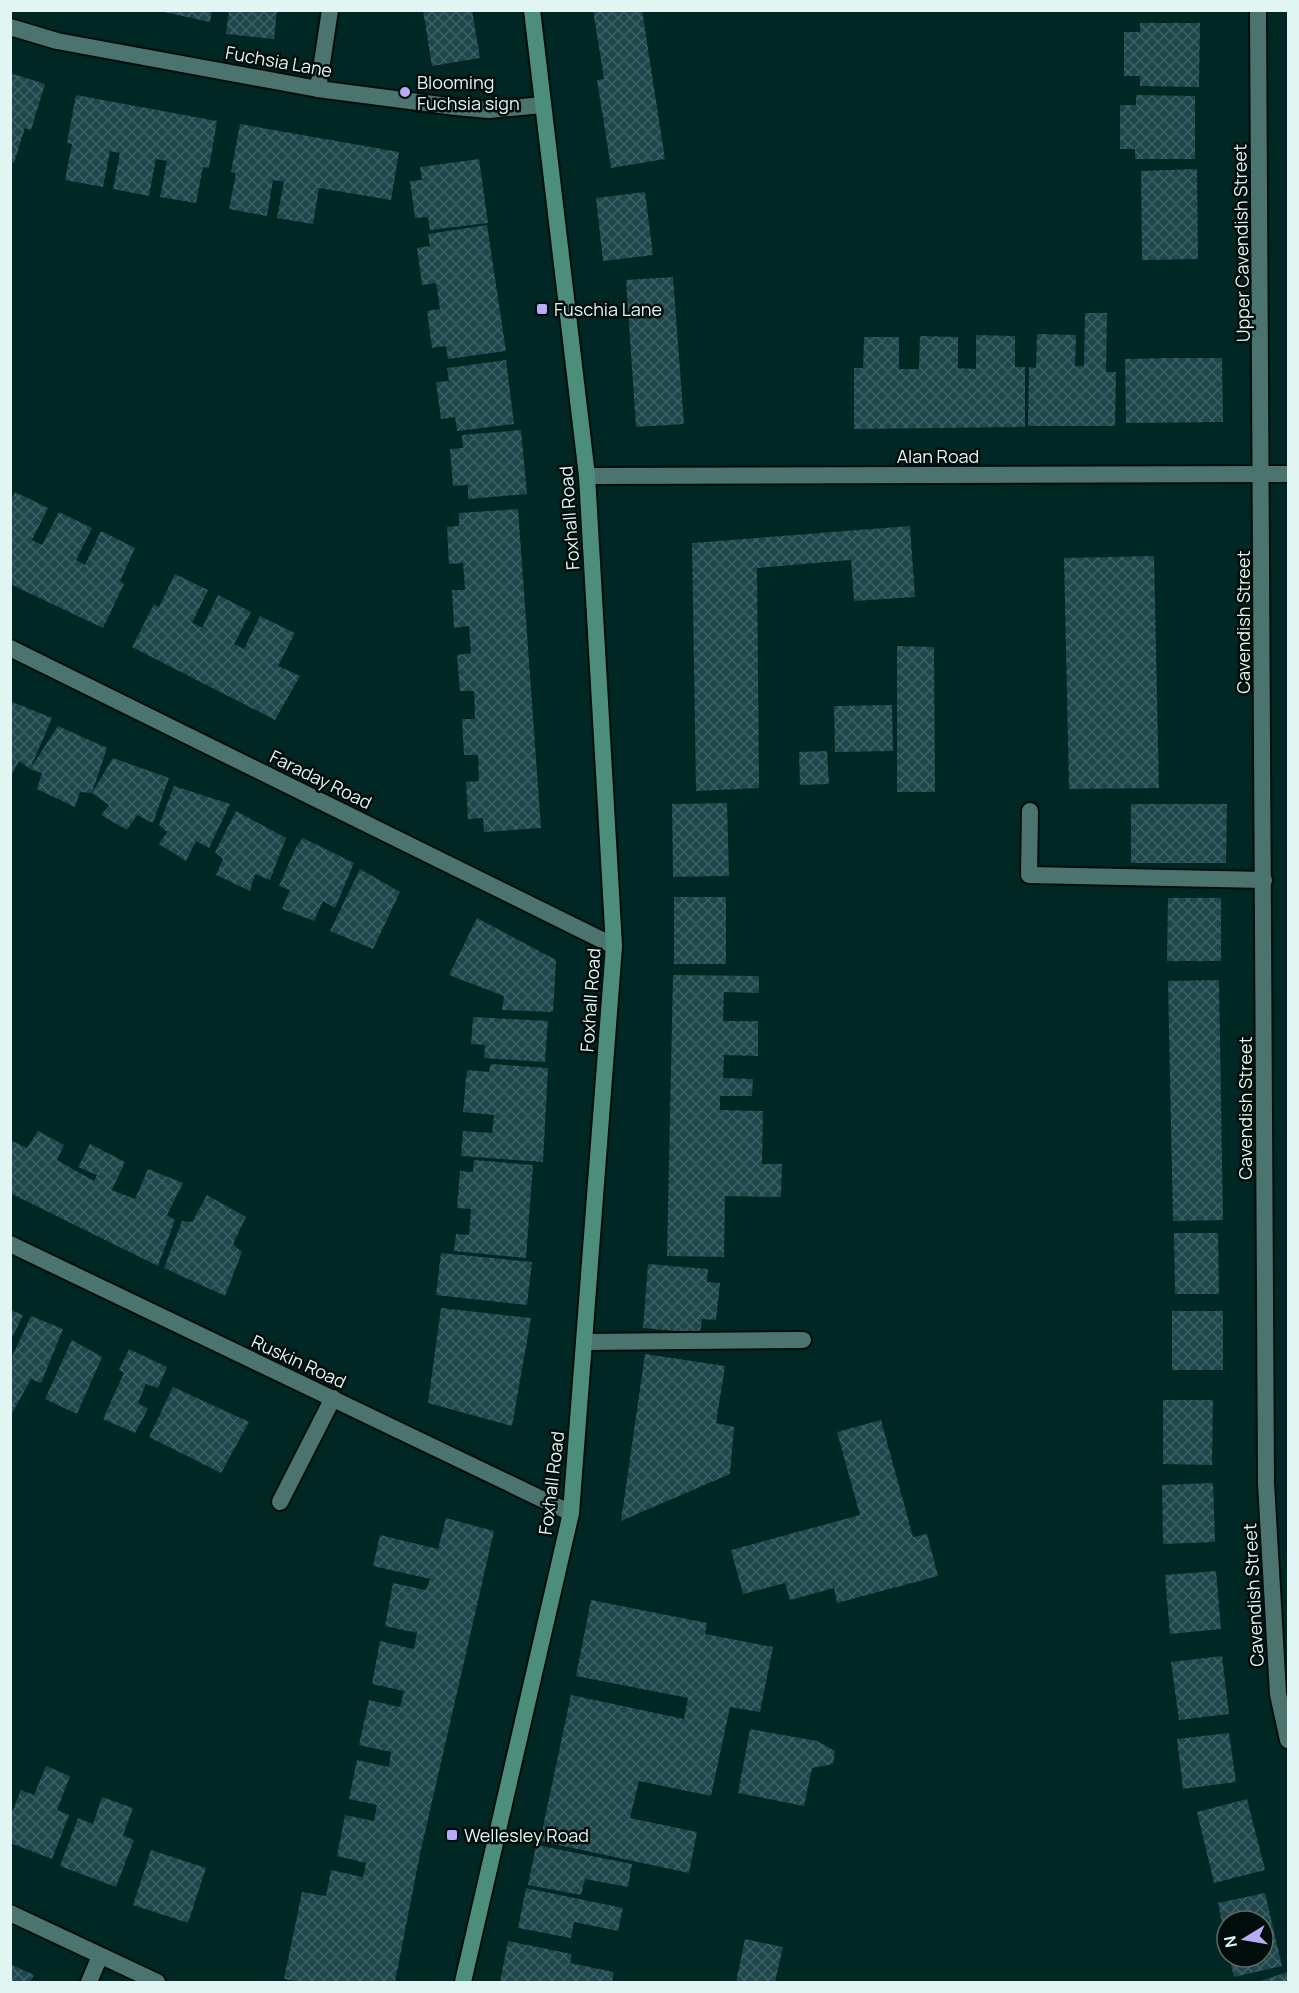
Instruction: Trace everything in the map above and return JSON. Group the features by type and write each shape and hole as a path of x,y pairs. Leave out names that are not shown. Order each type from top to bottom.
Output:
{"main road":[{"name":"Foxhall Road","path":"463,1983 571,1512 614,946 587,476 532,10"}],"street":[{"path":"318,89 330,10"},
{"name":"Upper Cavendish Street","path":"1258,10 1262,475"},
{"name":"Fuchsia Lane","path":"10,27 57,41 318,89 456,108 489,110 543,105"},
{"name":"Alan Road","path":"587,476 1288,474"},
{"name":"Cavendish Street","path":"1262,475 1266,1483 1278,1694 1288,1740"},
{"name":"Faraday Road","path":"10,648 614,946"},
{"path":"1030,811 1029,875 1264,880"},
{"name":"Ruskin Road","path":"10,1244 571,1512"},
{"path":"584,1342 803,1340"},
{"path":"280,1502 333,1398"},
{"path":"10,1913 157,1983"},
{"path":"89,1983 100,1956"}],"building":[{"path":"155,10 212,10 210,22"},
{"path":"229,10 277,10 274,39 226,34"},
{"path":"423,10 472,10 480,58 432,66"},
{"path":"593,10 642,10 665,159 611,168 597,80 604,79"},
{"path":"1140,23 1200,23 1199,87 1140,86 1140,76 1124,76 1124,32 1140,32"},
{"path":"10,73 45,84 31,130 25,128 14,163 10,162"},
{"path":"76,95 217,121 209,168 203,167 196,203 160,197 167,161 162,160 156,159 149,196 113,189 120,153 110,151 103,187 65,180 72,144 67,143"},
{"path":"1136,95 1195,96 1195,159 1135,159 1135,149 1120,149 1120,105 1136,105"},
{"path":"240,124 399,152 391,200 319,188 313,224 277,218 284,182 273,180 267,216 229,209 236,173 231,172"},
{"path":"479,159 488,223 430,230 428,217 415,218 410,181 422,180 420,167"},
{"path":"1197,169 1198,259 1142,260 1141,171"},
{"path":"645,192 653,255 603,261 596,198"},
{"path":"487,225 506,351 448,359 446,346 432,348 427,311 440,309 436,283 422,285 417,248 430,246 428,234"},
{"path":"673,277 684,424 636,427 626,280"},
{"path":"1085,313 1107,313 1106,372 1116,372 1115,426 1028,426 1029,367 1036,368 1037,334 1076,335 1075,366 1084,366"},
{"path":"976,335 1015,336 1015,367 1025,367 1025,427 854,429 854,368 863,368 864,337 899,337 899,369 919,369 920,336 958,337 958,368 976,369"},
{"path":"1222,358 1223,422 1126,423 1125,359"},
{"path":"506,360 514,424 457,431 455,417 441,419 436,382 449,381 447,368"},
{"path":"521,430 527,494 468,499 468,485 453,486 450,449 463,448 462,435"},
{"path":"15,492 48,508 32,540 42,545 59,512 92,528 76,560 85,565 101,531 135,548 120,581 124,584 103,628 10,584 10,501"},
{"path":"518,509 541,828 484,832 483,818 468,819 466,782 479,781 478,755 464,755 462,719 475,719 474,691 460,691 457,655 471,653 469,626 454,628 452,590 465,590 463,563 449,564 447,527 459,526 459,513"},
{"path":"910,526 915,597 854,601 851,560 757,568 759,788 696,791 692,543"},
{"path":"1154,556 1159,788 1069,789 1064,558"},
{"path":"175,574 208,590 192,623 202,628 218,595 251,612 234,644 244,649 260,616 295,633 278,666 300,676 275,720 132,647 154,604 159,607"},
{"path":"897,646 934,647 935,792 897,792"},
{"path":"10,701 52,718 30,769 19,761 10,778"},
{"path":"892,705 893,751 835,752 834,706"},
{"path":"58,726 107,748 92,793 80,792 75,807 37,789 42,773 30,769"},
{"path":"827,751 829,784 800,785 799,752"},
{"path":"113,758 169,778 153,823 137,815 127,830 101,815 109,805 92,793"},
{"path":"174,786 230,804 209,848 196,841 186,861 159,844 167,832 159,825"},
{"path":"727,803 729,876 673,877 672,804"},
{"path":"1131,804 1227,804 1226,863 1131,863"},
{"path":"236,811 286,838 270,880 255,874 250,891 216,875 223,859 215,852"},
{"path":"303,838 354,863 335,908 323,901 314,921 282,909 290,890 279,886 296,847"},
{"path":"360,869 400,892 373,949 330,931"},
{"path":"674,897 726,897 726,964 674,964"},
{"path":"1168,898 1221,898 1221,961 1167,961"},
{"path":"477,918 556,960 553,1012 502,1010 504,996 449,975"},
{"path":"673,975 759,976 759,993 724,992 723,1021 758,1021 758,1056 724,1055 723,1078 753,1079 752,1096 720,1096 720,1110 763,1111 762,1164 782,1164 781,1197 725,1196 724,1257 667,1256"},
{"path":"1219,980 1223,1220 1173,1221 1168,981"},
{"path":"473,1017 548,1021 545,1062 484,1058 485,1045 471,1044"},
{"path":"491,1064 548,1068 543,1162 461,1156 463,1131 492,1133 494,1115 463,1112 467,1070 489,1072"},
{"path":"38,1131 64,1145 57,1160 94,1181 97,1175 78,1167 90,1144 125,1162 112,1190 135,1199 148,1169 183,1183 167,1215 175,1220 158,1266 10,1193 10,1145 12,1141 27,1148"},
{"path":"474,1160 533,1165 526,1258 454,1251 456,1234 469,1235 470,1223 471,1209 457,1208 460,1171 473,1172"},
{"path":"207,1195 246,1217 233,1244 242,1252 225,1296 164,1268 182,1221 192,1222"},
{"path":"1174,1233 1218,1233 1219,1294 1175,1294"},
{"path":"441,1253 532,1262 527,1305 436,1295"},
{"path":"648,1264 708,1269 707,1282 720,1283 716,1320 702,1319 700,1333 643,1328"},
{"path":"441,1308 531,1318 512,1426 428,1403"},
{"path":"10,1310 23,1315 10,1342"},
{"path":"1172,1311 1223,1311 1223,1370 1172,1370"},
{"path":"31,1316 63,1329 41,1383 31,1379 10,1417 10,1361"},
{"path":"72,1340 102,1357 77,1414 45,1399"},
{"path":"129,1349 167,1367 158,1388 146,1384 138,1403 148,1409 135,1433 103,1419 124,1373 119,1370"},
{"path":"645,1354 725,1366 716,1423 734,1427 730,1474 621,1521"},
{"path":"173,1387 249,1422 221,1473 149,1437"},
{"path":"1163,1400 1213,1400 1212,1465 1163,1464"},
{"path":"881,1420 913,1537 927,1534 938,1576 837,1603 834,1588 790,1600 785,1583 743,1594 731,1550 860,1515 837,1432"},
{"path":"1213,1483 1215,1542 1163,1544 1162,1485"},
{"path":"446,1518 494,1531 420,1854 395,1982 300,1982 284,1979 302,1892 326,1896 331,1870 363,1877 366,1863 337,1856 345,1815 374,1821 377,1805 349,1799 357,1760 389,1767 391,1752 359,1745 369,1700 400,1707 404,1691 372,1684 380,1641 414,1649 417,1633 385,1626 393,1583 426,1590 430,1579 373,1566 380,1535 438,1549"},
{"path":"1216,1571 1221,1629 1170,1634 1165,1575"},
{"path":"591,1600 707,1623 705,1634 773,1647 760,1712 730,1707 711,1796 639,1781 630,1818 697,1832 689,1873 540,1841 571,1695 684,1719 688,1698 576,1676"},
{"path":"1222,1656 1229,1714 1179,1720 1171,1662"},
{"path":"750,1729 817,1741 835,1751 833,1764 812,1768 804,1806 738,1793"},
{"path":"1229,1733 1236,1782 1183,1789 1177,1739"},
{"path":"46,1766 70,1776 57,1810 69,1815 52,1859 10,1843 10,1817 21,1790 34,1795"},
{"path":"102,1797 133,1808 123,1835 134,1840 116,1887 60,1866 78,1818 93,1824"},
{"path":"1247,1799 1265,1870 1214,1883 1197,1812"},
{"path":"536,1845 632,1864 628,1887 585,1879 581,1895 528,1885"},
{"path":"151,1850 206,1868 188,1923 133,1905"},
{"path":"526,1888 623,1908 618,1931 574,1922 571,1938 518,1928"},
{"path":"1265,1893 1269,1909 1219,1909 1218,1903"},
{"path":"1275,1936 1282,1966 1275,1968"},
{"path":"745,1939 783,1947 775,1982 736,1982"},
{"path":"508,1941 572,1954 570,1963 614,1972 612,1982 500,1982"},
{"path":"10,1964 34,1975 30,1982 10,1982"},
{"path":"1232,1969 1269,1969 1234,1977"},
{"path":"1288,1972 1288,1982 1257,1982"}],"place":[{"name":"Blooming Fuchsia sign","path":"405,92"},
{"name":"Fuschia Lane","path":"542,309"},
{"name":"Wellesley Road","path":"452,1835"}]}
